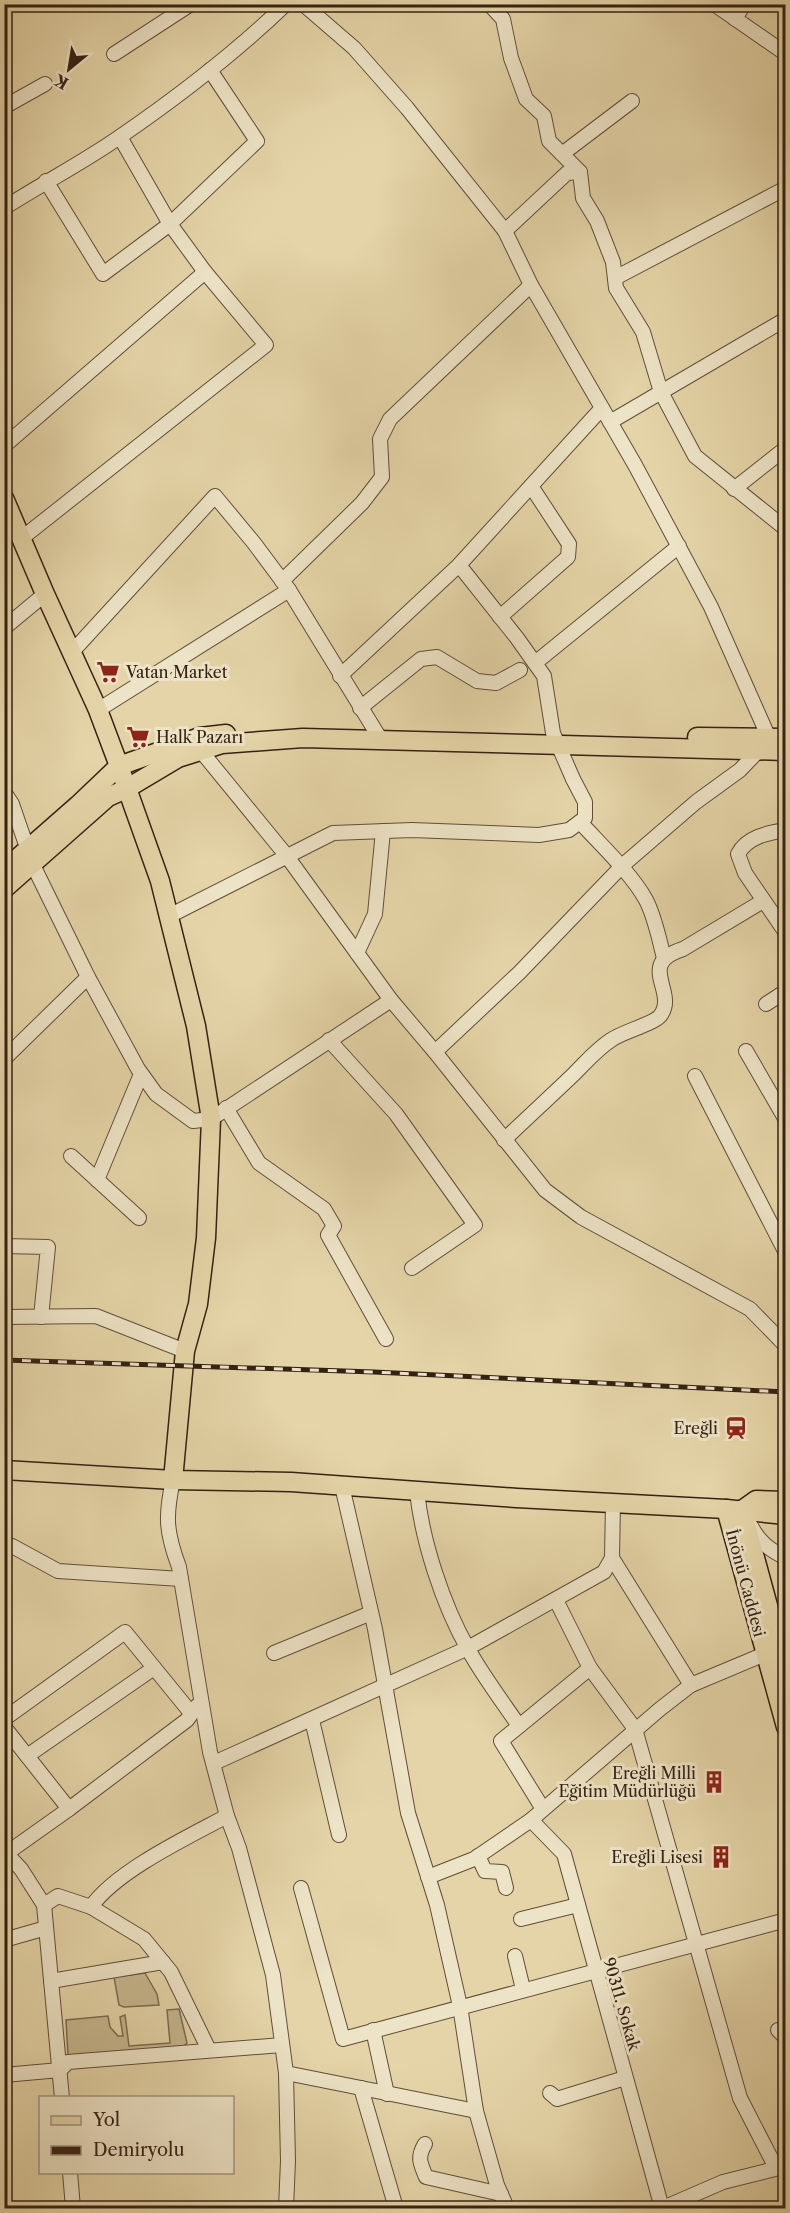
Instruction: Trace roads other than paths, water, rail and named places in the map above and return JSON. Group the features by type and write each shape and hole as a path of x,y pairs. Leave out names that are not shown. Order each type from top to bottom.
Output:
{"main road":[{"path":"6,504 98,710 160,881 219,1113 198,1304 185,1351 173,1480"},
{"path":"4,889 78,805 119,766 200,737 261,729 777,748"},
{"path":"4,870 30,857 108,797 178,758 222,744 376,734"},
{"path":"4,1470 173,1480 291,1482 786,1515"},
{"path":"734,1510 756,1500 786,1501"},
{"path":"734,1510 786,1672"},
{"name":"İnönü Caddesi","path":"734,1510 765,1654 786,1727"}],"street":[{"path":"114,54 191,4"},
{"path":"4,208 120,137 255,34 286,4"},
{"path":"303,4 354,48 407,108 506,231 531,285 610,422 711,607 777,748 696,802 620,868 519,973 435,1052"},
{"path":"489,4 503,19 511,58 526,99 544,116 549,141 580,171 583,198 597,221 613,262 616,288 643,332 661,392 695,456 786,529"},
{"path":"714,4 786,54"},
{"path":"735,19 744,4"},
{"path":"46,181 103,274 170,224 257,141 210,70"},
{"path":"4,107 45,84"},
{"path":"562,154 632,101"},
{"path":"22,538 266,345 205,272 170,224 120,137"},
{"path":"506,231 567,173 580,171"},
{"path":"615,278 786,188"},
{"path":"4,446 205,272"},
{"path":"98,710 285,586 362,503 382,477 380,439 390,419 531,285"},
{"path":"610,422 786,319"},
{"path":"340,676 459,565 602,408"},
{"path":"734,489 786,447"},
{"path":"500,617 568,557 569,544 531,486"},
{"path":"72,652 215,496 254,543 285,586 376,734"},
{"path":"535,663 679,546"},
{"path":"169,916 333,833 412,830 539,835 569,830 585,818 585,802 556,739 544,676 459,565"},
{"path":"4,628 45,594"},
{"path":"360,708 421,659 438,657 477,681 496,683 520,670"},
{"path":"201,751 286,855 391,1000 544,1190 581,1217 750,1309 786,1346"},
{"path":"4,792 12,804 30,857 88,977 141,1074 156,1094 193,1121 219,1113 391,1000"},
{"path":"580,822 620,868 628,874 646,900 664,958"},
{"path":"786,830 766,833 743,845 738,854 745,873 786,933"},
{"path":"357,953 375,914 383,831"},
{"path":"504,1140 612,1039 658,1019 664,1003 659,964 664,958 763,901"},
{"path":"4,1059 88,977"},
{"path":"766,1004 786,991"},
{"path":"329,1040 396,1114 475,1225 412,1268"},
{"path":"746,1051 786,1120"},
{"path":"97,1180 141,1074"},
{"path":"695,1076 786,1253"},
{"path":"219,1113 259,1163 324,1209 334,1226 328,1235 386,1339"},
{"path":"71,1156 139,1218"},
{"path":"4,1246 48,1247 41,1317"},
{"path":"4,1317 96,1316 185,1351"},
{"path":"173,1480 167,1511 170,1544 179,1567 210,1752 273,1975 285,2073 288,2161 286,2208"},
{"path":"342,1486 386,1685 408,1813 437,1905 460,2006 476,2111 507,2208"},
{"path":"417,1491 420,1523 448,1607 468,1648 519,1726"},
{"path":"214,1763 468,1648 604,1572 612,1558 613,1503"},
{"path":"734,1510 758,1539 770,1550 786,1558"},
{"path":"12,1546 58,1571 181,1579"},
{"path":"612,1558 692,1685"},
{"path":"556,1600 590,1668 635,1729 740,2098 781,2167 723,2182 663,2208"},
{"path":"274,1653 371,1613"},
{"path":"69,1809 5,1728 4,1720 125,1632 191,1713"},
{"path":"428,1877 478,1856 531,1820 635,1729 692,1685 765,1654"},
{"path":"27,1756 154,1668"},
{"path":"543,1809 501,1741 590,1668"},
{"path":"62,2096 44,1905 21,1869 6,1852 69,1809 187,1720 202,1700"},
{"path":"312,1720 339,1835"},
{"path":"91,1907 100,1895 122,1878 171,1846 227,1816"},
{"name":"90311. Sokak","path":"531,1820 564,1854 663,2208"},
{"path":"478,1856 485,1871 502,1872 506,1888"},
{"path":"301,1888 343,2038 696,1942 786,1920"},
{"path":"44,1905 58,1896 91,1907 144,1939 171,1972 209,2050"},
{"path":"521,1919 578,1905"},
{"path":"4,1940 46,1928"},
{"path":"515,1956 524,1989"},
{"path":"51,1981 163,1962"},
{"path":"374,2030 387,2094"},
{"path":"4,2075 60,2070 68,2062 282,2045"},
{"path":"285,2073 476,2111"},
{"path":"550,2093 557,2099 625,2078"},
{"path":"361,2088 396,2208"},
{"path":"425,2144 419,2153 420,2164 426,2177 501,2194"},
{"path":"70,2174 73,2208"}],"railway":[{"path":"4,1360 374,1372 786,1392"}],"place":[{"name":"Vatan Market","path":"108,672"},
{"name":"Halk Pazarı","path":"138,737"},
{"name":"Ereğli","path":"736,1428"},
{"name":"Ereğli Milli Eğitim Müdürlüğü","path":"714,1782"},
{"name":"Ereğli Lisesi","path":"721,1857"}]}
